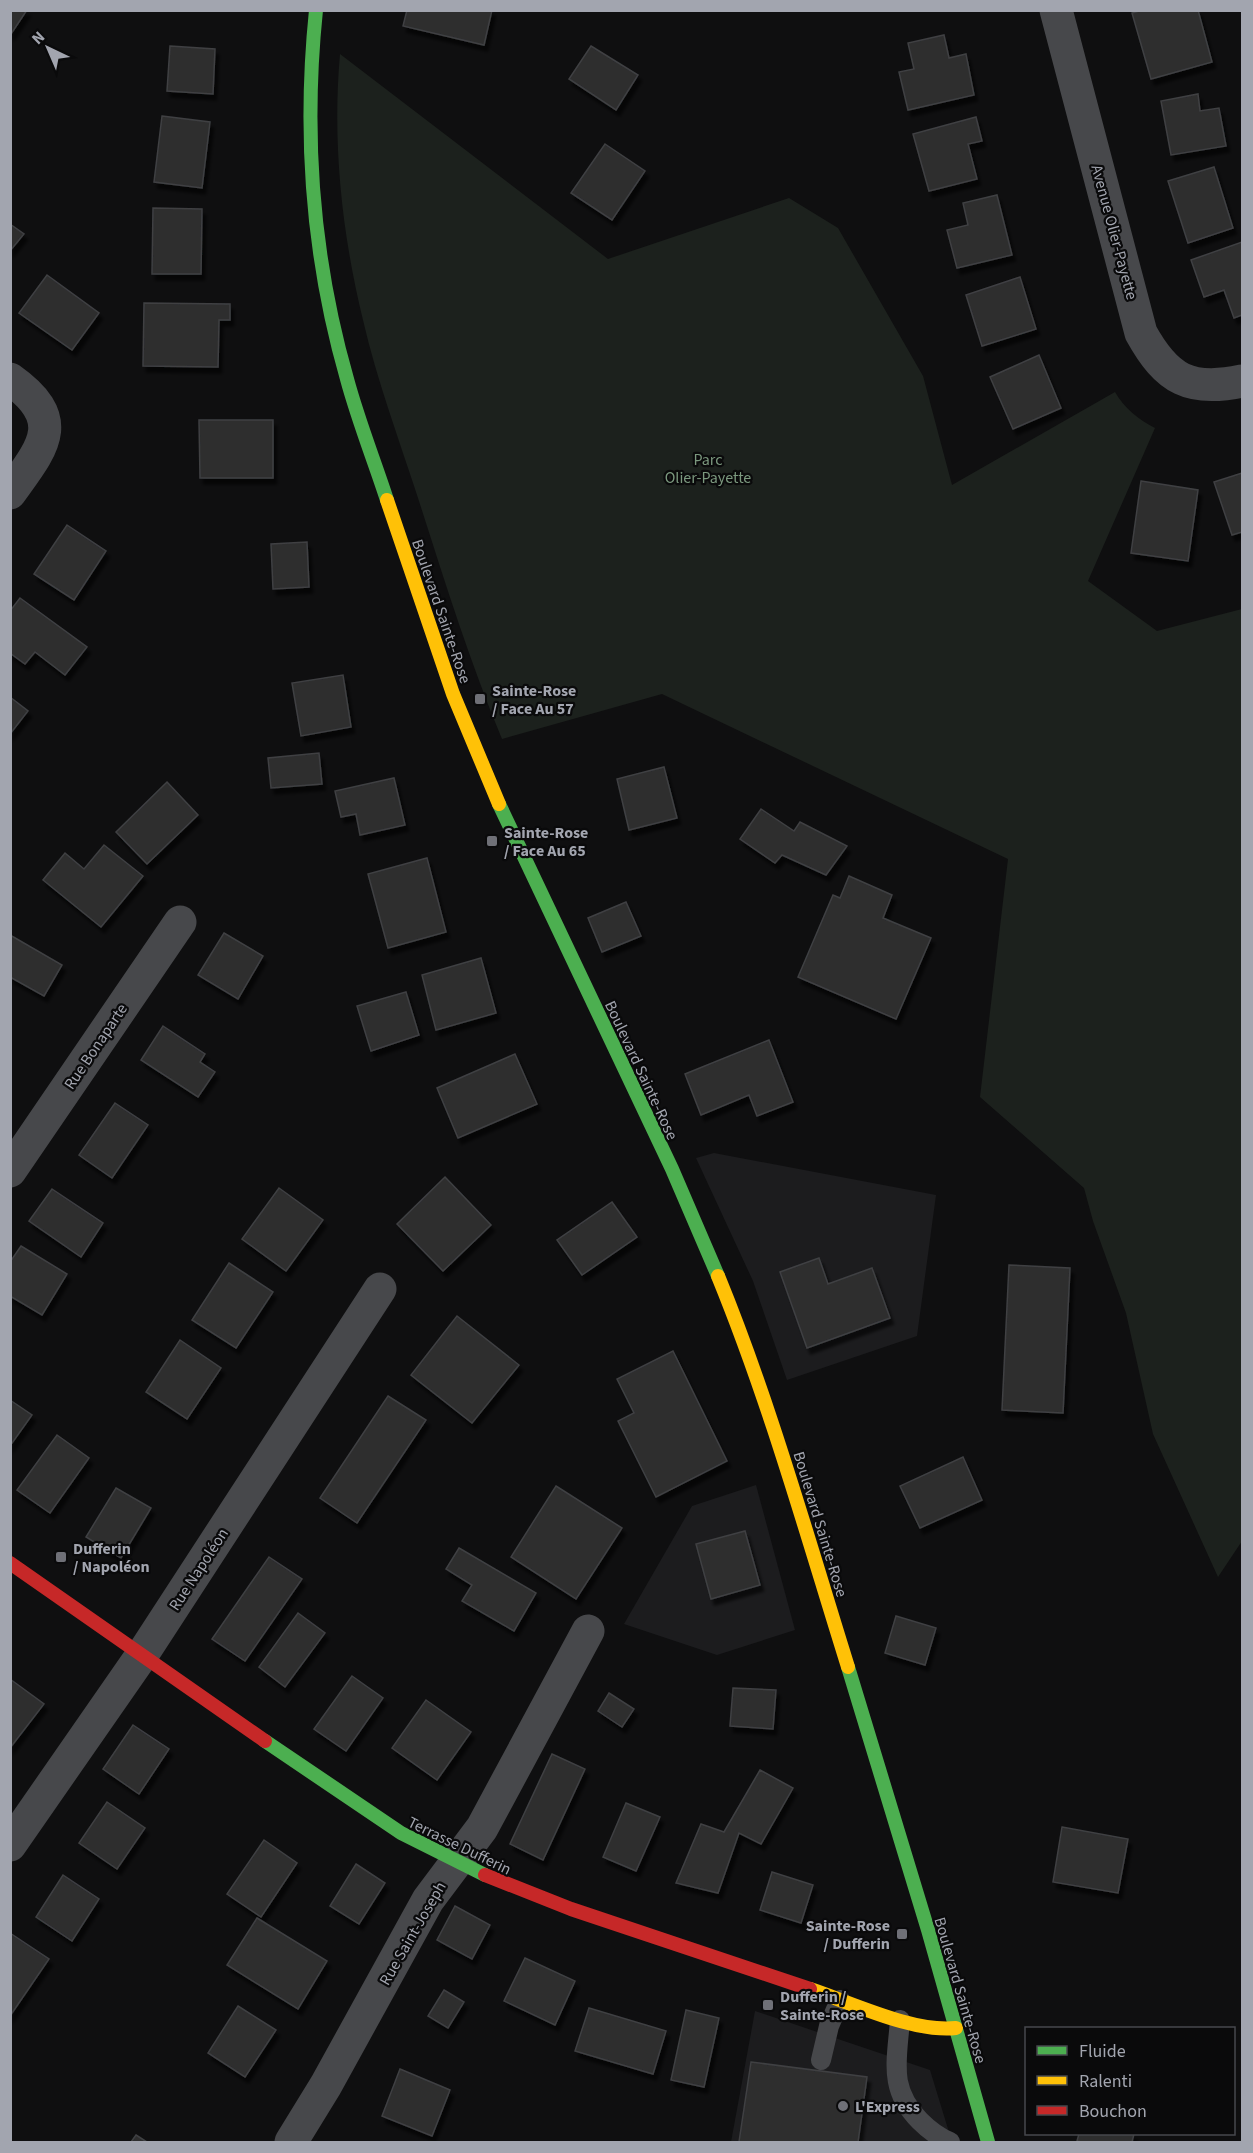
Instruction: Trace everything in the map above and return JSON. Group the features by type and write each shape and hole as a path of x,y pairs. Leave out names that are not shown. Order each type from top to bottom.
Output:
{"street":[{"name":"Boulevard Sainte-Rose","path":"316,10 308,138 313,209 329,307 355,404 444,673 478,758 694,1219 734,1314 794,1493 956,2028 983,2141"},
{"name":"Avenue Olier-Payette","path":"1056,10 1141,333 1154,355 1164,366 1185,380 1208,386 1242,381"},
{"path":"10,379 32,396 39,405 45,424 45,433 36,457 10,494"},
{"name":"Rue Bonaparte","path":"10,1171 180,922"},
{"name":"Rue Napoléon","path":"10,1845 142,1654 380,1289"},
{"name":"Terrasse Dufferin","path":"10,1563 394,1830 455,1863 546,1901 900,2020 939,2030 956,2028"},
{"name":"Rue Saint-Joseph","path":"291,2142 326,2085 428,1900 482,1828 535,1734 588,1631"}],"lane":[{"path":"821,2060 829,2026 840,2000"},
{"path":"900,2020 896,2070 899,2091 904,2103 928,2129 950,2142"}],"shaded area":[{"path":"714,1153 936,1195 917,1336 787,1380 753,1281 696,1158"},
{"path":"756,1485 795,1630 717,1655 624,1624 692,1506"},
{"path":"755,2011 930,2070 952,2142 731,2142"}],"green space":[{"name":"Parc Olier-Payette","path":"340,54 608,259 789,198 838,228 923,376 952,485 1115,392 1132,413 1155,428 1088,581 1157,631 1242,609 1242,1541 1218,1577 1153,1434 1126,1313 1093,1221 1084,1188 980,1097 1008,859 662,694 502,739 447,589 382,388 363,320 344,222 338,155"}],"building":[{"path":"10,10 27,10 11,34 10,34"},
{"path":"407,10 492,10 484,45 403,26"},
{"path":"1143,10 1198,10 1212,62 1151,79 1132,13"},
{"path":"944,35 949,58 966,54 974,95 908,110 899,72 914,69 908,43"},
{"path":"170,46 215,49 213,94 167,91"},
{"path":"591,46 638,75 616,110 569,79"},
{"path":"1198,94 1200,111 1219,108 1226,146 1171,155 1161,101"},
{"path":"162,116 210,122 202,188 154,182"},
{"path":"976,117 982,141 968,144 977,179 929,191 913,134"},
{"path":"605,144 645,171 612,220 571,193"},
{"path":"1214,167 1233,228 1188,243 1168,181"},
{"path":"997,195 1012,255 957,268 947,230 968,225 963,203"},
{"path":"153,208 202,209 201,274 152,274"},
{"path":"10,224 24,234 10,251"},
{"path":"1242,242 1242,315 1234,318 1224,290 1204,297 1191,260"},
{"path":"47,275 99,313 72,350 19,313"},
{"path":"1020,277 1036,329 982,346 966,295"},
{"path":"144,303 230,304 230,320 219,320 218,367 143,366"},
{"path":"1039,355 1061,408 1013,429 990,377"},
{"path":"199,420 273,420 273,478 200,478"},
{"path":"1242,473 1242,532 1232,535 1214,482"},
{"path":"1141,481 1198,490 1188,561 1131,553"},
{"path":"67,525 106,551 74,600 34,574"},
{"path":"307,542 309,587 273,589 271,544"},
{"path":"20,598 87,647 65,675 35,652 25,664 10,653 10,611"},
{"path":"343,675 351,727 301,736 292,683"},
{"path":"10,697 28,711 10,734"},
{"path":"319,753 322,784 271,788 268,758"},
{"path":"664,767 677,818 629,830 617,779"},
{"path":"394,778 405,825 360,835 356,814 341,817 335,791"},
{"path":"167,782 198,815 147,864 116,832"},
{"path":"761,809 794,831 800,822 847,846 826,875 782,855 775,863 740,839"},
{"path":"104,845 143,876 101,927 43,880 65,853 84,869"},
{"path":"427,858 446,932 388,948 368,874"},
{"path":"849,876 892,895 883,918 931,938 896,1019 798,977 833,895 840,898"},
{"path":"626,902 641,936 602,952 588,918"},
{"path":"224,933 263,956 238,999 198,975"},
{"path":"10,935 62,965 44,996 10,977"},
{"path":"481,958 496,1013 436,1030 422,975"},
{"path":"406,992 419,1035 371,1051 357,1006"},
{"path":"163,1026 205,1054 200,1062 215,1072 198,1097 141,1060"},
{"path":"769,1040 793,1102 757,1116 749,1095 701,1115 685,1074"},
{"path":"515,1054 537,1104 458,1138 437,1088"},
{"path":"115,1103 148,1125 112,1178 79,1155"},
{"path":"445,1177 491,1225 443,1271 397,1224"},
{"path":"279,1188 323,1220 286,1271 242,1239"},
{"path":"52,1189 103,1223 81,1257 29,1221"},
{"path":"612,1202 637,1237 582,1275 557,1240"},
{"path":"21,1246 67,1274 42,1315 10,1296 10,1262"},
{"path":"819,1258 828,1284 872,1268 890,1318 807,1348 780,1272"},
{"path":"229,1263 273,1292 236,1348 192,1320"},
{"path":"1009,1265 1070,1268 1063,1413 1002,1410"},
{"path":"457,1316 519,1365 472,1423 411,1375"},
{"path":"180,1340 221,1368 187,1419 146,1392"},
{"path":"673,1351 727,1461 656,1497 618,1421 634,1413 617,1379"},
{"path":"388,1396 426,1420 357,1523 320,1498"},
{"path":"10,1400 32,1415 10,1446"},
{"path":"57,1435 89,1458 50,1513 17,1490"},
{"path":"963,1457 982,1500 920,1528 900,1486"},
{"path":"556,1486 622,1528 576,1599 511,1557"},
{"path":"116,1488 151,1508 121,1558 86,1537"},
{"path":"745,1531 760,1585 711,1599 696,1544"},
{"path":"459,1548 536,1593 514,1631 462,1601 472,1585 446,1569"},
{"path":"269,1557 302,1579 245,1661 212,1639"},
{"path":"298,1613 325,1633 285,1687 259,1667"},
{"path":"896,1616 936,1628 925,1665 885,1653"},
{"path":"352,1676 383,1698 346,1751 314,1729"},
{"path":"10,1679 44,1704 10,1748"},
{"path":"733,1688 776,1690 773,1729 730,1726"},
{"path":"609,1693 634,1709 622,1727 598,1711"},
{"path":"426,1700 471,1732 437,1780 392,1748"},
{"path":"133,1725 169,1749 139,1794 103,1769"},
{"path":"552,1754 585,1769 543,1860 510,1844"},
{"path":"760,1770 793,1788 761,1844 739,1833 718,1893 676,1883 701,1824 724,1832"},
{"path":"107,1802 145,1828 117,1869 79,1843"},
{"path":"626,1803 660,1817 636,1871 603,1857"},
{"path":"1062,1827 1128,1839 1118,1893 1053,1882"},
{"path":"264,1840 297,1863 261,1917 227,1894"},
{"path":"356,1864 385,1883 359,1924 330,1906"},
{"path":"772,1872 813,1885 801,1923 760,1910"},
{"path":"63,1875 99,1899 72,1941 36,1917"},
{"path":"455,1906 490,1925 472,1959 437,1940"},
{"path":"257,1918 327,1961 298,2009 227,1965"},
{"path":"10,1933 49,1959 10,2016"},
{"path":"525,1958 575,1981 555,2025 504,2001"},
{"path":"444,1990 464,2002 448,2028 428,2016"},
{"path":"238,2006 276,2030 245,2077 208,2053"},
{"path":"589,2008 666,2031 653,2074 575,2051"},
{"path":"686,2010 719,2018 704,2087 671,2080"},
{"path":"751,2062 867,2077 858,2142 739,2142"},
{"path":"400,2069 450,2090 432,2136 382,2116"},
{"path":"136,2135 147,2142 131,2142"},
{"path":"1079,2135 1134,2135 1132,2142 1077,2141"}],"traffic: fast":[{"path":"316,10 310,104 313,196 318,242 335,333 347,379 387,500"},
{"path":"499,804 672,1169 718,1276"},
{"path":"848,1667 928,1930 988,2142"},
{"path":"265,1741 401,1833 485,1875"}],"traffic: slow":[{"path":"387,500 453,694 499,804"},
{"path":"718,1276 771,1421 848,1667"},
{"path":"810,1989 902,2022 921,2026 956,2028"}],"traffic: jam":[{"path":"10,1563 265,1741"},
{"path":"485,1875 571,1909 810,1989"}],"place":[{"name":"Sainte-Rose / Face Au 57","path":"480,699"},
{"name":"Sainte-Rose / Face Au 65","path":"492,841"},
{"name":"Dufferin / Napoléon","path":"61,1557"},
{"name":"Sainte-Rose / Dufferin","path":"902,1934"},
{"name":"Dufferin / Sainte-Rose","path":"768,2005"},
{"name":"L'Express","path":"843,2106"}]}
